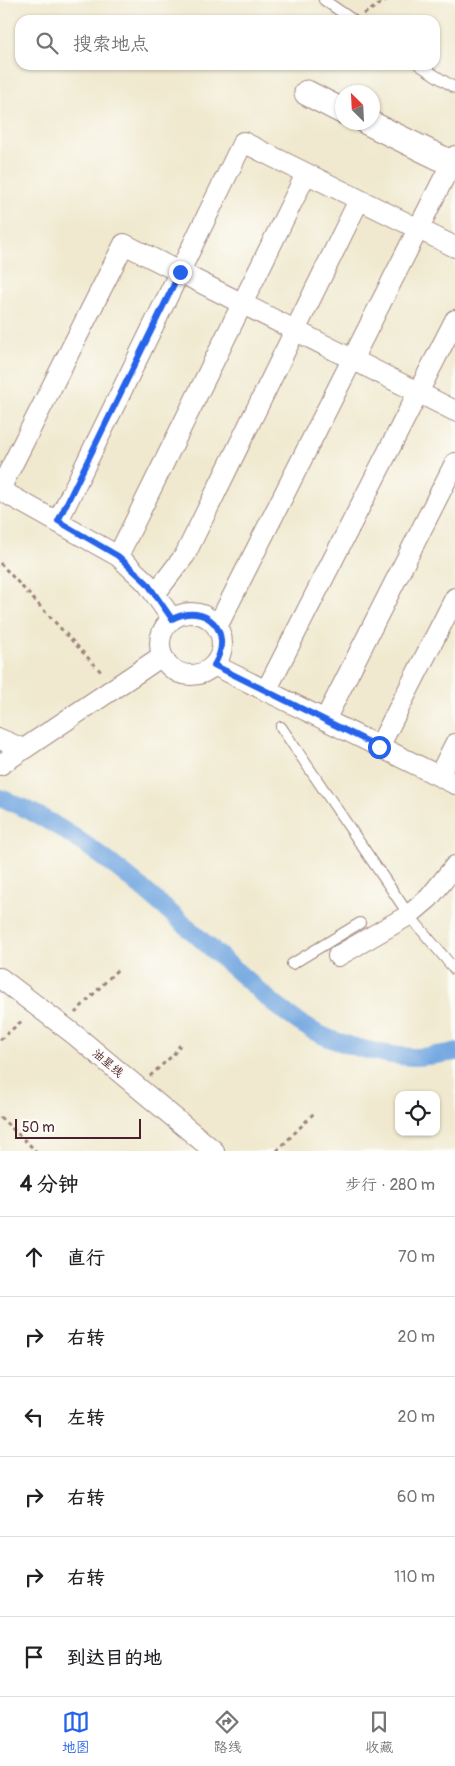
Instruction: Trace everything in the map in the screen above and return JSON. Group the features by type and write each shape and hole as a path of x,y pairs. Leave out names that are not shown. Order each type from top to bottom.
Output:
{"street":[{"path":"307,94 335,108"},
{"path":"217,626 454,161 380,128"},
{"path":"58,521 242,142 455,247"},
{"path":"118,556 306,174"},
{"path":"155,594 185,554 359,200"},
{"path":"172,619 147,583 118,556 0,489 124,244 455,410"},
{"path":"266,691 455,320"},
{"path":"325,720 455,463"},
{"path":"379,747 455,598"},
{"path":"196,613 210,619 217,626 222,646 214,665 196,675 185,675 167,665 162,656 160,636 172,619 181,614 196,613"},
{"path":"2,764 162,656"},
{"path":"214,665 447,780 455,744"},
{"path":"0,739 24,750"},
{"path":"341,947 409,915 429,898 455,866"},
{"name":"油星线","path":"0,978 63,1025 138,1090 214,1151"}],"lane":[{"path":"324,0 352,15"},
{"path":"426,70 455,88"},
{"path":"281,727 409,915 455,970"},
{"path":"292,964 341,947 360,923"}],"path":[{"path":"363,15 386,0"},
{"path":"0,563 115,687"},
{"path":"63,1025 119,968"},
{"path":"0,1040 38,1006"},
{"path":"138,1090 180,1045"},
{"path":"277,1151 315,1112"},
{"path":"0,1116 36,1151"}],"waterway":[{"path":"0,798 30,811 59,828 118,868 256,988 303,1025 315,1032 350,1045 402,1056 419,1057 455,1052"}],"route":[{"path":"180,272 58,521 118,556 147,583 172,619 181,614 191,612 201,614 210,619 217,626 222,646 214,665 379,747"}]}
